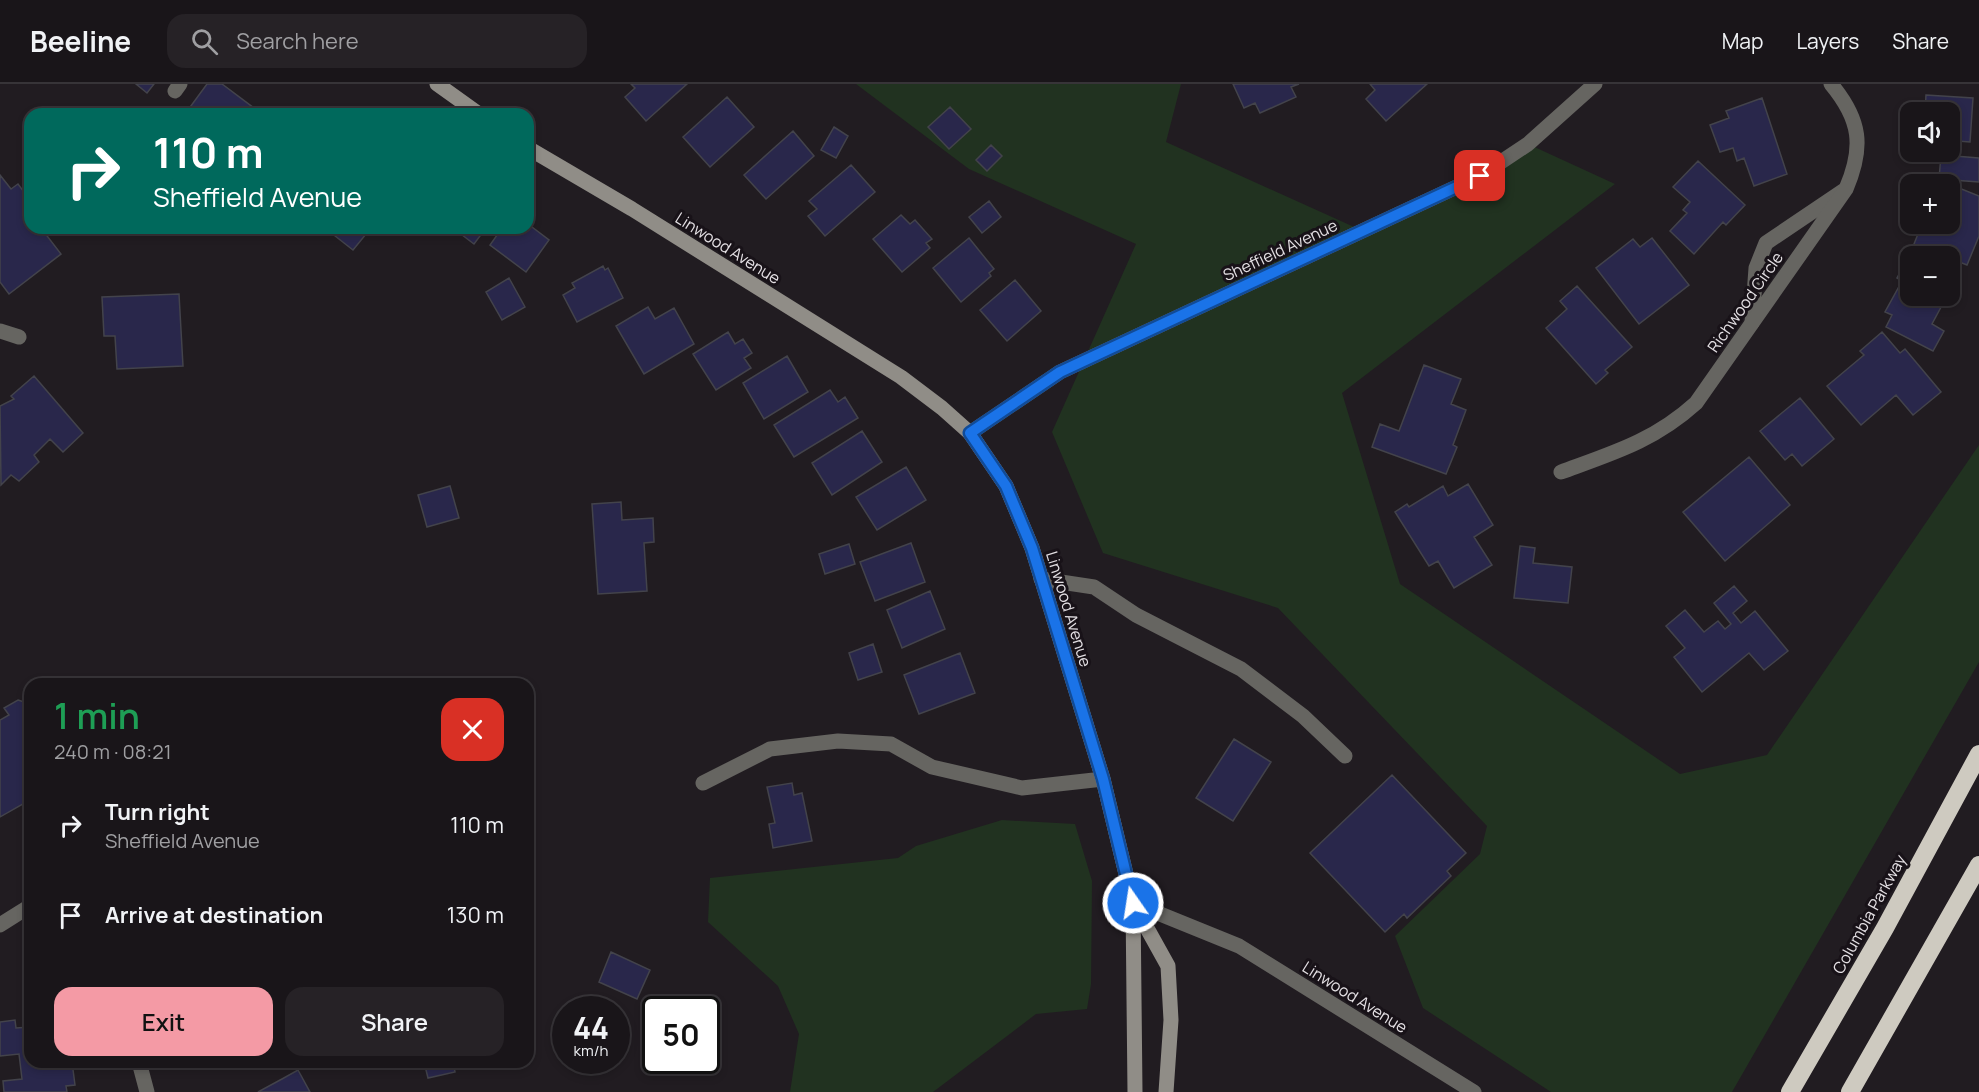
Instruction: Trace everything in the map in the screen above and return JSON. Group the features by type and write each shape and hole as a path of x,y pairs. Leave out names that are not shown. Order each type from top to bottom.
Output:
{"highway":[{"name":"Columbia Parkway","path":"1790,1092 1885,928 1979,754"},
{"path":"1850,1092 1979,865"}],"main road":[{"path":"437,84 471,108"},
{"name":"Linwood Avenue","path":"534,151 633,209 901,377 970,433 1006,486 1041,579 1103,779 1133,903"},
{"path":"1133,903 1135,1092"},
{"path":"1133,903 1168,966 1170,1020 1166,1092"}],"street":[{"name":"Sheffield Avenue","path":"970,433 1060,372 1480,176 1528,144 1594,84"},
{"name":"Richwood Circle","path":"1561,472 1644,441 1676,422 1696,403 1846,189 1855,168 1858,145 1855,121 1845,101 1831,84"},
{"path":"1752,323 1756,268 1766,243 1846,189"},
{"path":"0,331 19,337"},
{"path":"1041,579 1094,587 1136,615 1241,669 1303,716 1345,756"},
{"path":"703,783 770,749 838,741 891,744 932,767 1022,788 1103,779"},
{"name":"Linwood Avenue","path":"1133,903 1239,946 1473,1092"},
{"path":"0,925 24,910"},
{"path":"141,1068 147,1092"}],"green space":[{"path":"856,84 1181,84 1166,142 1363,231 1528,144 1615,184 1342,393 1400,584 1680,774 1767,755 1979,445 1979,662 1732,1092 1551,1092 1423,1008 1395,936 1480,854 1487,826 1278,608 1103,553 1052,432 1136,244 969,169"},
{"path":"1002,820 1075,824 1092,881 1091,984 1087,1009 1036,1014 933,1092 790,1092 799,1034 778,986 708,922 710,878 898,858 916,846"}],"building":[{"path":"136,84 154,84 147,93"},
{"path":"207,84 222,84 254,108 189,108"},
{"path":"631,84 687,84 646,121 625,97 635,88"},
{"path":"1233,84 1299,84 1291,87 1296,97 1260,113 1255,103 1244,108"},
{"path":"1370,84 1427,84 1386,121 1366,99 1375,90"},
{"path":"1926,95 1973,98 1970,142 1960,141 1960,102 1926,102"},
{"path":"727,97 754,127 710,167 683,137"},
{"path":"1762,98 1787,174 1754,186 1744,158 1737,161 1733,148 1720,152 1710,125 1729,118 1726,111"},
{"path":"950,107 971,129 949,149 928,127"},
{"path":"834,127 848,136 836,158 821,150"},
{"path":"793,131 814,156 766,199 744,175"},
{"path":"991,145 1002,156 987,171 976,160"},
{"path":"1960,156 1979,158 1979,182 1960,181 1960,174 1939,174 1940,162 1960,162"},
{"path":"1698,161 1745,205 1726,225 1723,222 1694,254 1670,231 1687,213 1683,210 1690,202 1673,187"},
{"path":"851,165 875,192 825,236 808,216 817,209 809,201"},
{"path":"0,175 11,189 18,184 24,192 24,234 46,234 61,254 9,294 0,282"},
{"path":"1960,188 1979,196 1979,236 1967,265 1960,262 1960,246 1914,244 1918,234 1960,234"},
{"path":"989,201 1001,217 982,233 969,217"},
{"path":"901,215 910,224 915,220 932,239 926,243 930,248 902,272 873,239"},
{"path":"534,229 549,240 526,272 490,245 498,234 534,234"},
{"path":"333,234 366,234 353,250"},
{"path":"461,234 482,234 474,244"},
{"path":"969,238 994,269 989,273 991,276 961,302 933,268"},
{"path":"1652,238 1689,285 1639,324 1596,268 1633,239 1640,247"},
{"path":"603,266 605,270 608,268 623,298 577,322 563,295 575,288 572,283"},
{"path":"509,278 525,307 502,320 486,292"},
{"path":"1015,280 1041,311 1007,341 980,310"},
{"path":"1900,285 1900,306 1942,306 1932,324 1944,331 1933,351 1886,327 1892,315 1885,312"},
{"path":"1577,286 1632,347 1605,370 1608,373 1596,384 1546,328 1567,309 1560,301"},
{"path":"179,294 183,366 117,369 115,336 104,336 102,297"},
{"path":"648,307 655,319 674,308 694,344 644,374 616,326"},
{"path":"728,332 735,344 743,339 752,353 744,358 751,368 716,390 693,354"},
{"path":"1882,332 1900,353 1905,349 1941,392 1913,415 1896,395 1861,425 1827,386 1864,355 1860,351"},
{"path":"787,356 808,392 764,419 743,383"},
{"path":"1424,365 1461,379 1451,404 1466,410 1453,445 1457,447 1446,474 1372,447 1380,424 1399,431"},
{"path":"34,376 83,433 63,452 50,439 34,455 39,462 19,481 11,475 1,485 0,406 14,399 11,396"},
{"path":"830,390 838,402 845,397 858,418 794,457 774,425"},
{"path":"1800,398 1834,439 1802,466 1792,454 1785,460 1760,431"},
{"path":"862,431 882,462 832,495 812,463"},
{"path":"1749,457 1790,505 1725,561 1683,512"},
{"path":"906,467 926,500 877,530 856,497"},
{"path":"1468,484 1493,525 1474,537 1492,565 1454,588 1438,561 1429,566 1395,512 1407,504 1409,507 1443,486 1448,496"},
{"path":"450,486 459,518 427,527 418,495"},
{"path":"621,502 622,520 653,518 654,542 644,543 647,591 598,594 592,504"},
{"path":"911,543 925,582 875,601 860,562"},
{"path":"849,544 855,564 825,574 819,554"},
{"path":"1520,546 1535,548 1533,563 1572,567 1568,603 1514,598"},
{"path":"1734,586 1747,601 1733,613 1741,623 1755,611 1788,651 1764,670 1749,653 1702,692 1674,657 1685,648 1666,626 1685,610 1704,632 1718,621 1725,629 1731,624 1714,603"},
{"path":"930,591 945,629 902,648 887,610"},
{"path":"873,644 882,672 858,680 849,653"},
{"path":"960,653 975,693 919,714 904,675"},
{"path":"18,700 24,702 24,803 0,817 0,720 9,715 4,708"},
{"path":"1234,739 1271,762 1233,821 1196,798"},
{"path":"1392,775 1466,853 1447,871 1451,876 1407,918 1404,914 1385,932 1310,853"},
{"path":"792,783 794,795 802,793 812,841 773,848 769,824 775,823 767,787"},
{"path":"611,952 650,970 637,999 599,982"},
{"path":"15,1020 16,1028 24,1027 24,1068 73,1068 75,1085 66,1086 67,1092 4,1092 3,1081 22,1079 19,1054 0,1056 0,1022"},
{"path":"426,1068 454,1068 455,1072 428,1078"},
{"path":"298,1070 310,1092 258,1092 282,1079"}],"route":[{"path":"1133,903 1103,779 1032,548 1006,486 970,433 1060,372 1480,176"}]}
